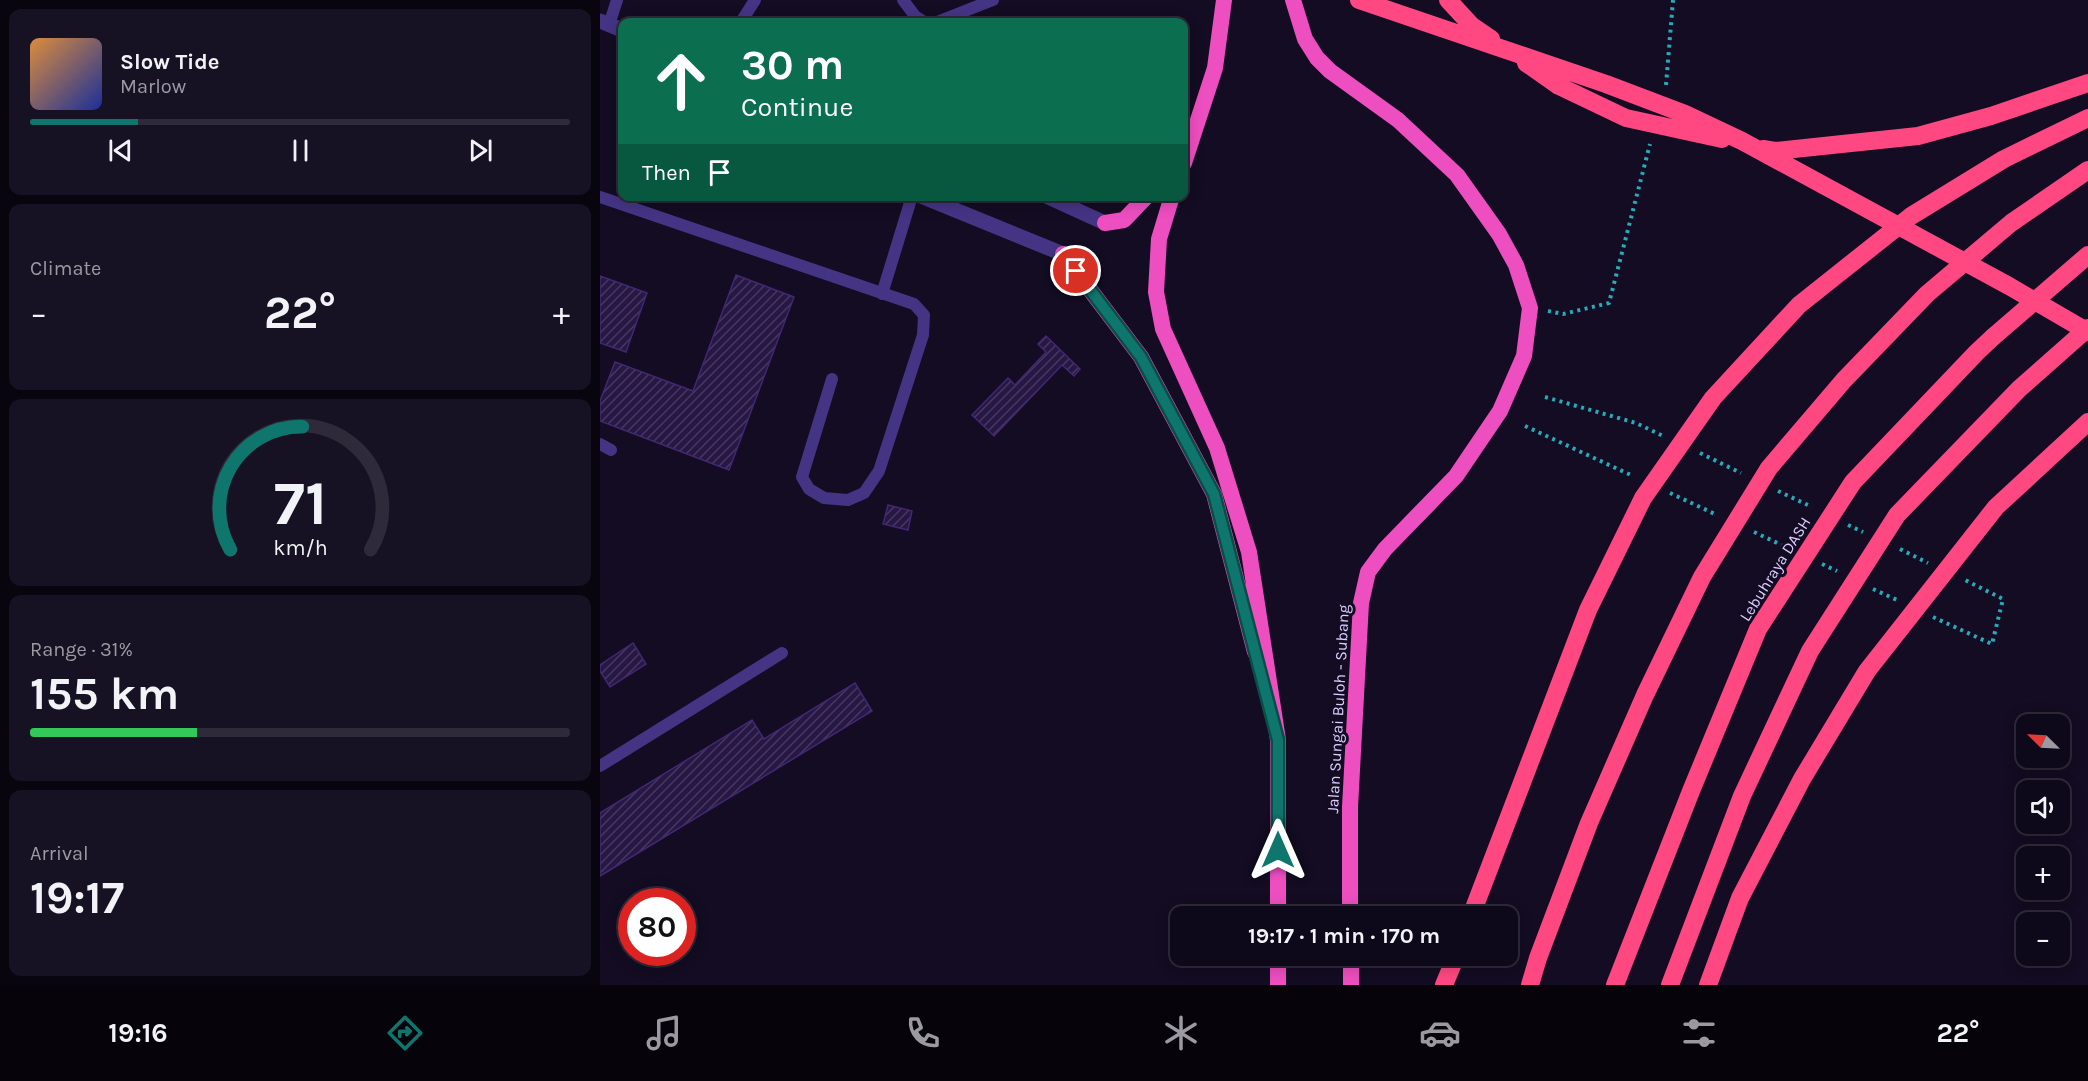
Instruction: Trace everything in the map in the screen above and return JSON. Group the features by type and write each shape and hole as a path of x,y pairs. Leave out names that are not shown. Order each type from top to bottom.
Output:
{"highway":[{"path":"1188,142 1215,68 1224,0"},
{"name":"Jalan Sungai Buloh - Subang","path":"1293,0 1305,39 1317,58 1330,71 1398,120 1457,175 1499,234 1516,265 1530,308 1524,356 1500,411 1456,476 1385,549 1368,572 1361,603 1351,784 1350,906"},
{"path":"1359,0 1606,84 1684,114 1752,146 2088,330 2019,389 1898,515 1816,641 1742,796 1670,985"},
{"path":"1448,0 1472,26 1559,86 1626,118 1775,151 1918,136 1991,116 2088,83"},
{"path":"1475,906 1588,610 1643,498 1713,398 1799,305 1911,216 2004,159 2088,118"},
{"path":"1530,985 1589,823 1646,694 1702,577 1769,468 1844,380 1927,294 2011,223 2088,170"},
{"path":"1105,223 1124,220 1142,201"},
{"path":"1170,201 1159,239 1156,292 1163,329 1217,448 1249,552 1278,740 1278,906"},
{"path":"1063,254 1141,357 1214,494 1278,740"},
{"name":"Lebuhraya DASH","path":"1616,985 1691,791 1758,629 1853,482 1977,351 2088,255"},
{"path":"1708,985 1740,898 1802,779 1867,671 1996,507 2088,422"},
{"path":"1525,985 1538,958"},
{"path":"1278,966 1278,985"},
{"path":"1351,966 1351,985"},
{"path":"1444,985 1452,966"}],"street":[{"path":"933,201 1063,254"},
{"path":"1057,201 1105,223"}],"lane":[{"path":"610,25 617,0"},
{"path":"744,18 755,0"},
{"path":"903,0 918,18"},
{"path":"947,18 993,0"},
{"path":"600,197 914,304 924,315 923,335 879,471 864,494 848,500 824,498 809,489 802,477 832,379"},
{"path":"882,294 910,201"},
{"path":"600,766 782,653"}],"path":[{"path":"1664,92 1667,81 1673,0"},
{"path":"1530,308 1563,314 1609,303 1653,136"},
{"path":"1545,398 1636,423 1668,438"},
{"path":"1525,426 1634,476"},
{"path":"1690,448 1744,474"},
{"path":"1776,490 1820,511"},
{"path":"1667,491 1721,517"},
{"path":"1841,521 1874,537"},
{"path":"1753,532 1797,553"},
{"path":"1895,547 1938,568"},
{"path":"1818,563 1840,573"},
{"path":"1927,614 1992,644 2003,599 1960,578"},
{"path":"1873,588 1905,604"}],"building":[{"path":"736,275 794,297 729,470 600,421 600,401 615,362 693,391"},
{"path":"600,276 647,293 626,352 600,343"},
{"path":"1046,336 1080,369 1074,376 1062,365 994,436 972,415 1008,378 1015,385 1046,352 1038,344"},
{"path":"888,505 912,511 908,530 883,524"},
{"path":"633,643 646,664 610,687 600,671 600,665"},
{"path":"855,683 872,711 600,876 600,813 752,720 764,739"}],"route":[{"path":"1076,271 1141,357 1214,494 1278,740 1278,850"}]}
